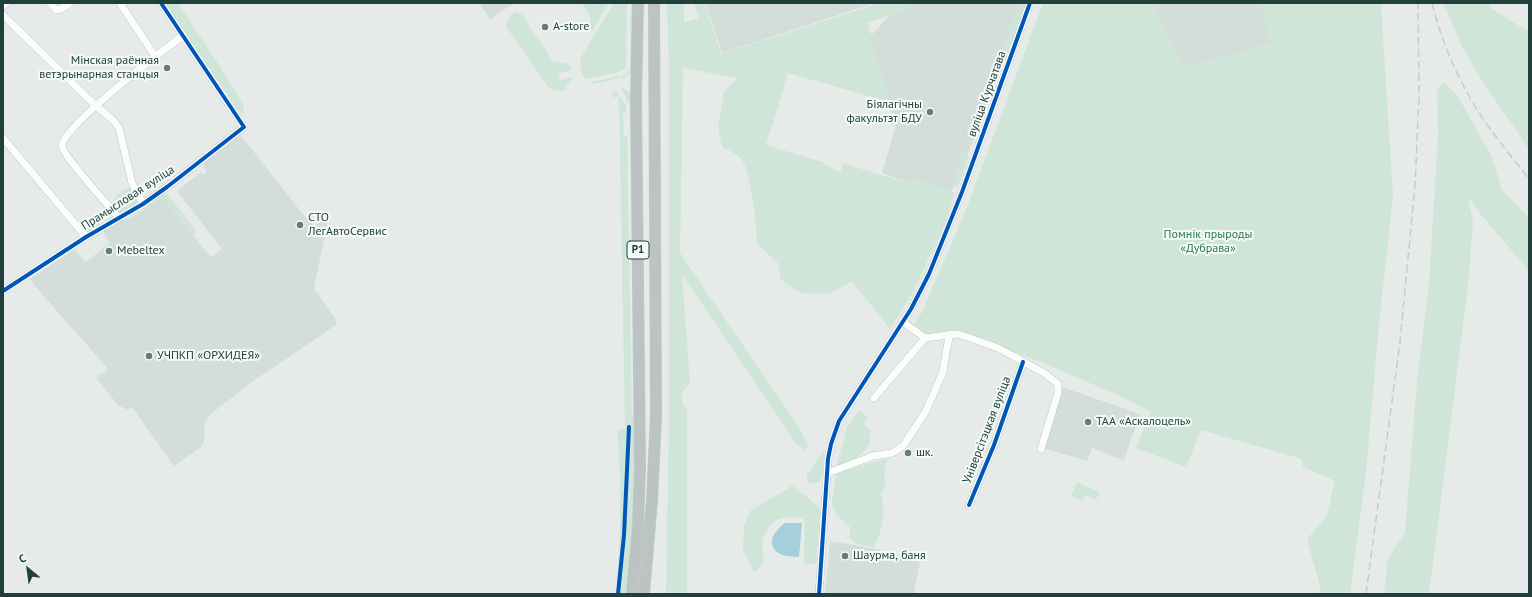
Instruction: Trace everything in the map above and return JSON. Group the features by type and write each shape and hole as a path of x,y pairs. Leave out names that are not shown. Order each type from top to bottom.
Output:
{"highway":[{"name":"Р1","path":"632,594 638,526 640,467 636,100 638,3"},
{"name":"Р1","path":"644,594 652,507 656,416 655,6"}],"street":[{"path":"3,6 7,3"},
{"path":"50,3 56,10 61,9 70,3"},
{"path":"120,3 155,56"},
{"path":"118,217 62,148 62,143 67,134 96,106 155,56 183,36 161,3"},
{"name":"вуліца Курчатава","path":"819,594 831,444 839,421 919,296 962,192 1030,3"},
{"path":"3,14 96,106 113,120 119,128 132,183 143,204"},
{"name":"Прамысловая вуліца","path":"3,291 86,237 118,217 143,204 167,188 244,127 183,36"},
{"path":"3,138 86,237"},
{"path":"903,322 925,338"},
{"path":"828,473 873,456 892,453 903,446 926,411 944,372 950,334"},
{"path":"874,398 925,338 958,334 998,348 1044,373 1058,384 1058,393 1041,449"},
{"name":"Універсітэцкая вуліца","path":"969,505 994,445 1023,362"}],"shaded area":[{"path":"479,3 514,3 490,19"},
{"path":"705,3 875,3 722,53"},
{"path":"901,3 1023,3 957,183 946,197 882,173 896,125 890,107 883,102 865,42"},
{"path":"1152,3 1261,3 1271,43 1226,57 1183,67"},
{"path":"238,137 242,137 314,226 326,218 328,220 314,288 336,320 336,325 252,382 211,414 205,422 204,442 201,447 174,466 132,407 128,410 118,405 96,378 108,369 30,279 74,250 86,262 110,243 105,237 104,231 116,221 129,219 162,198 211,257 222,249 177,191 201,172 203,175 207,172 203,166 204,162"},
{"path":"1062,387 1140,414 1124,460 1092,448 1087,461 1046,449 1044,446"},
{"path":"830,541 876,549 920,562 914,592 920,594 825,594"}],"green space":[{"path":"165,3 178,3 243,104 244,112 241,114"},
{"path":"582,3 609,3 591,33 590,16"},
{"path":"614,3 627,3 626,68 619,72 587,79 582,75 580,59"},
{"path":"631,3 633,3 632,70 627,76 622,78 622,76 630,70"},
{"path":"667,3 684,3 684,22 699,18 694,3 704,3 721,54 880,3 907,3 906,11 868,22 875,53 890,102 788,73 766,145 822,162 841,173 842,163 908,183 915,178 955,193 942,230 912,294 890,329 852,281 829,294 801,293 781,280 778,263 757,244 753,200 745,165 741,158 722,147 718,128 724,92 737,78 683,68 680,253 800,429 808,446 805,450 797,445 682,274 690,383 683,391 681,401 687,410 687,594 666,594 669,424 669,63"},
{"path":"1019,3 1027,3 995,84 988,84"},
{"name":"Помнік прыроды «Дубрава»","path":"1043,3 1152,3 1184,67 1226,57 1271,43 1261,3 1381,3 1393,196 1378,335 1366,472 1350,594 1319,594 1320,586 1307,539 1326,518 1335,481 1303,467 1302,459 1201,430 1186,467 1136,448 1151,412 1122,397 1039,361 961,333 926,336 913,326 922,312 969,202"},
{"path":"1443,3 1490,3 1491,8 1529,32 1529,149 1480,78 1462,46"},
{"path":"516,12 522,15 553,61 570,64 572,70 558,73 560,80 574,77 566,87 567,90 554,91 549,88 507,28 507,20"},
{"path":"619,76 620,78 595,84 590,82"},
{"path":"1444,82 1457,95 1491,155 1502,190 1529,218 1529,271 1482,216 1472,201 1469,200 1473,221 1468,286 1429,594 1384,594 1388,558 1405,533 1417,381 1429,284 1438,135 1437,90"},
{"path":"621,88 628,91 632,103 628,103"},
{"path":"612,92 617,92 626,107 626,112 623,113 624,136 627,136 632,414 635,419 632,533 627,594 616,594 620,512 620,471 617,430 625,429 619,97 612,97"},
{"path":"963,151 969,156 959,184 956,187 951,186"},
{"path":"129,188 133,190 139,203 121,213 117,213 113,207 115,198"},
{"path":"163,194 168,195 196,230 194,235 162,198 148,207 147,205"},
{"path":"859,411 867,416 864,425 870,429 870,440 868,446 863,453 836,468 847,427"},
{"path":"824,450 822,477 819,482 811,484 807,481 807,475"},
{"path":"889,458 884,468 885,487 881,493 883,501 883,521 877,540 874,547 856,544 850,538 850,527 836,514 832,502 836,473"},
{"path":"1077,482 1099,492 1096,500 1085,495 1082,501 1071,496"},
{"path":"792,485 820,509 816,564 804,563 805,521 801,518 782,518 773,523 764,535 762,542 762,564 754,572 743,549 744,525 751,510"}],"water":[{"path":"785,523 802,523 799,557 782,555 773,547 773,536"}],"railway":[{"path":"1366,594 1400,342 1415,185 1419,97 1418,3"},
{"path":"1432,3 1441,35 1454,67 1470,98 1488,126 1529,179"}],"cycle path":[{"path":"3,291 86,237 143,204 244,127 161,3"},
{"path":"819,594 828,459 831,444 839,421 911,309 929,274 962,192 1030,3"},
{"path":"969,505 994,445 1023,362"},
{"path":"618,594 624,535 629,427"}],"place":[{"name":"А-store","path":"545,27"},
{"name":"Мінская раённая ветэрынарная станцыя","path":"167,68"},
{"name":"Біялагічны факультэт БДУ","path":"930,112"},
{"name":"СТО ЛегАвтоСервис","path":"300,225"},
{"name":"Mebeltex","path":"109,251"},
{"name":"УЧПКП «ОРХИДЕЯ»","path":"149,356"},
{"name":"ТАА «Аскалоцель»","path":"1088,422"},
{"name":"шк.","path":"908,453"},
{"name":"Шаурма, баня","path":"845,556"}]}
